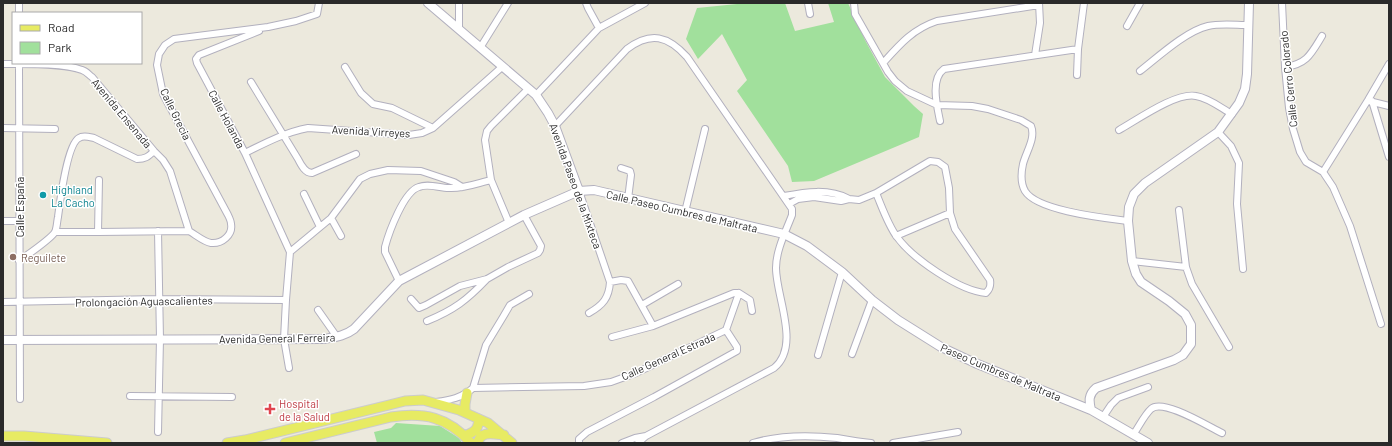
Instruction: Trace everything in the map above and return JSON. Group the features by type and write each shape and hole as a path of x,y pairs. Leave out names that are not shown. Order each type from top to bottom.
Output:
{"main road":[{"path":"465,412 465,404 470,391"},
{"path":"227,443 245,440 405,401 424,400 465,412 488,422 512,443"},
{"path":"286,443 391,417 405,415 421,415 436,418 455,428 471,443"},
{"path":"464,436 476,431 478,428 479,419"},
{"path":"478,443 478,438 487,433 504,435"},
{"path":"3,436 22,440 107,443"}],"street":[{"path":"268,27 296,21 317,14 319,3"},
{"name":"Avenida Paseo de la Mixteca","path":"428,3 536,95 548,113 555,126 579,191 610,282"},
{"path":"458,3 459,29"},
{"path":"480,48 508,3"},
{"path":"586,3 599,28"},
{"path":"536,95 599,28 645,3"},
{"path":"808,3 810,14"},
{"path":"854,3 855,14 883,63 895,81 907,91 937,105 972,106 988,109 1028,123 1033,130 1033,134 1023,162 1021,180 1025,191 1029,195 1042,204 1090,216 1128,221"},
{"path":"1077,75 1078,49 1084,3"},
{"path":"1127,26 1140,3"},
{"path":"1091,410 1089,401 1091,392 1096,388 1174,360 1183,355 1191,344 1191,325 1185,314 1141,282 1136,274 1132,261 1128,221 1129,207 1134,194 1145,183 1218,132 1239,103 1245,89 1247,74 1249,3"},
{"name":"Calle Cerro Colorado","path":"1282,3 1285,67 1289,108 1293,129 1300,152 1306,162 1323,172 1333,187 1350,226 1381,324"},
{"path":"883,63 918,29 937,21 1039,4 1040,23 1035,55"},
{"path":"1140,71 1196,30 1208,25 1249,25"},
{"name":"Calle Holanda","path":"268,27 199,55 196,59 245,153 290,252"},
{"name":"Calle Grecia","path":"189,231 206,241 212,243 220,242 226,239 230,231 231,224 228,215 163,94 157,65 159,54 165,45 174,39 268,27"},
{"path":"1285,67 1302,63 1315,49 1322,36"},
{"path":"555,126 616,60 634,44 648,38 657,37 666,40 678,46 687,57 792,209 792,215 784,234 776,269 787,334 785,356 774,368 646,436 638,443"},
{"path":"940,121 937,105 936,85 939,75 944,69 1078,49"},
{"name":"Avenida Ensenada","path":"3,64 69,67 84,71 92,77 163,160 170,171 189,231"},
{"name":"Calle España","path":"19,64 20,399"},
{"path":"1323,172 1370,101 1389,64"},
{"path":"345,67 361,93 373,104 392,108 433,128"},
{"name":"Avenida Virreyes","path":"245,153 267,141 308,128 409,134 422,133 433,128 502,67"},
{"path":"251,82 283,136 305,170 309,173 356,154"},
{"path":"509,223 491,180 485,140 487,131 491,126 528,88"},
{"path":"1119,130 1169,102 1190,95 1205,99 1232,114"},
{"path":"1370,101 1389,106"},
{"path":"1370,101 1389,157"},
{"path":"3,128 55,129"},
{"path":"685,212 705,129"},
{"path":"1218,132 1231,146 1239,163 1237,204 1243,268"},
{"path":"19,261 35,250 55,232 66,166 73,144 77,139 87,136 94,138 137,159 148,157 154,151"},
{"path":"784,196 813,191 841,195 849,199 859,200 876,193 930,162 938,162 945,167 949,188 950,213 955,228 990,280 991,286 986,293 976,292 950,280 908,251 896,236 876,193"},
{"path":"621,168 630,171 631,175 628,199"},
{"path":"289,368 284,339 290,252 330,218 360,179 370,174 388,170 421,171 454,182 462,187"},
{"path":"98,232 99,180"},
{"path":"399,281 385,252 385,247 403,202 414,189 424,185 450,188 462,187 491,180"},
{"name":"Calle Paseo Cumbres de Maltrata","path":"579,191 594,190 784,234"},
{"name":"Avenida General Ferreira","path":"3,340 324,339 337,337 348,334 354,329 399,281 509,223 579,191"},
{"path":"304,194 320,227"},
{"path":"789,204 798,199 814,197 842,201 849,199"},
{"path":"1179,210 1186,267 1192,284 1229,346"},
{"path":"896,236 950,213"},
{"path":"411,299 419,308 460,286 487,279 540,250 541,246 524,216"},
{"path":"330,218 341,236"},
{"path":"3,221 19,221"},
{"path":"158,231 160,339 160,396 158,432"},
{"path":"55,232 189,231"},
{"name":"Paseo Cumbres de Maltrata","path":"784,234 807,246 842,272 872,300 898,320 941,347 975,363 1091,410 1148,443"},
{"path":"1132,261 1186,267"},
{"path":"818,355 842,272"},
{"path":"427,321 447,313 460,305 487,279"},
{"path":"589,313 608,297 610,282 621,280 628,281 653,326"},
{"path":"642,305 678,284"},
{"path":"612,337 653,326 734,293 738,293 750,300 752,311"},
{"name":"Calle General Estrada","path":"434,402 448,400 470,391 584,386 611,382 636,373 726,330 738,293"},
{"path":"470,391 486,345 510,305 530,294"},
{"name":"Prolongación Aguascalientes","path":"3,302 286,300"},
{"path":"852,354 872,300"},
{"path":"318,310 337,337"},
{"path":"579,443 579,439 587,432 737,351 737,347 726,330"},
{"path":"1103,417 1118,398 1148,387"},
{"path":"130,396 232,397"},
{"path":"1133,435 1150,409 1155,406 1173,409 1222,433"},
{"path":"893,443 958,432"},
{"path":"622,443 646,436"},
{"path":"754,443 780,438 816,436 871,443"}],"green space":[{"path":"737,3 785,3 795,31 834,22 828,3 848,3 865,40 885,77 923,114 919,137 814,181 792,182 788,166 737,91 747,80 722,34 698,59 686,39 697,8"},
{"path":"396,423 440,426 459,438 462,443 377,443 374,432 391,428"}],"place":[{"name":"Highland La Cacho","path":"43,195"},
{"name":"Reguilete","path":"13,257"},
{"name":"Hospital de la Salud","path":"270,409"}]}
